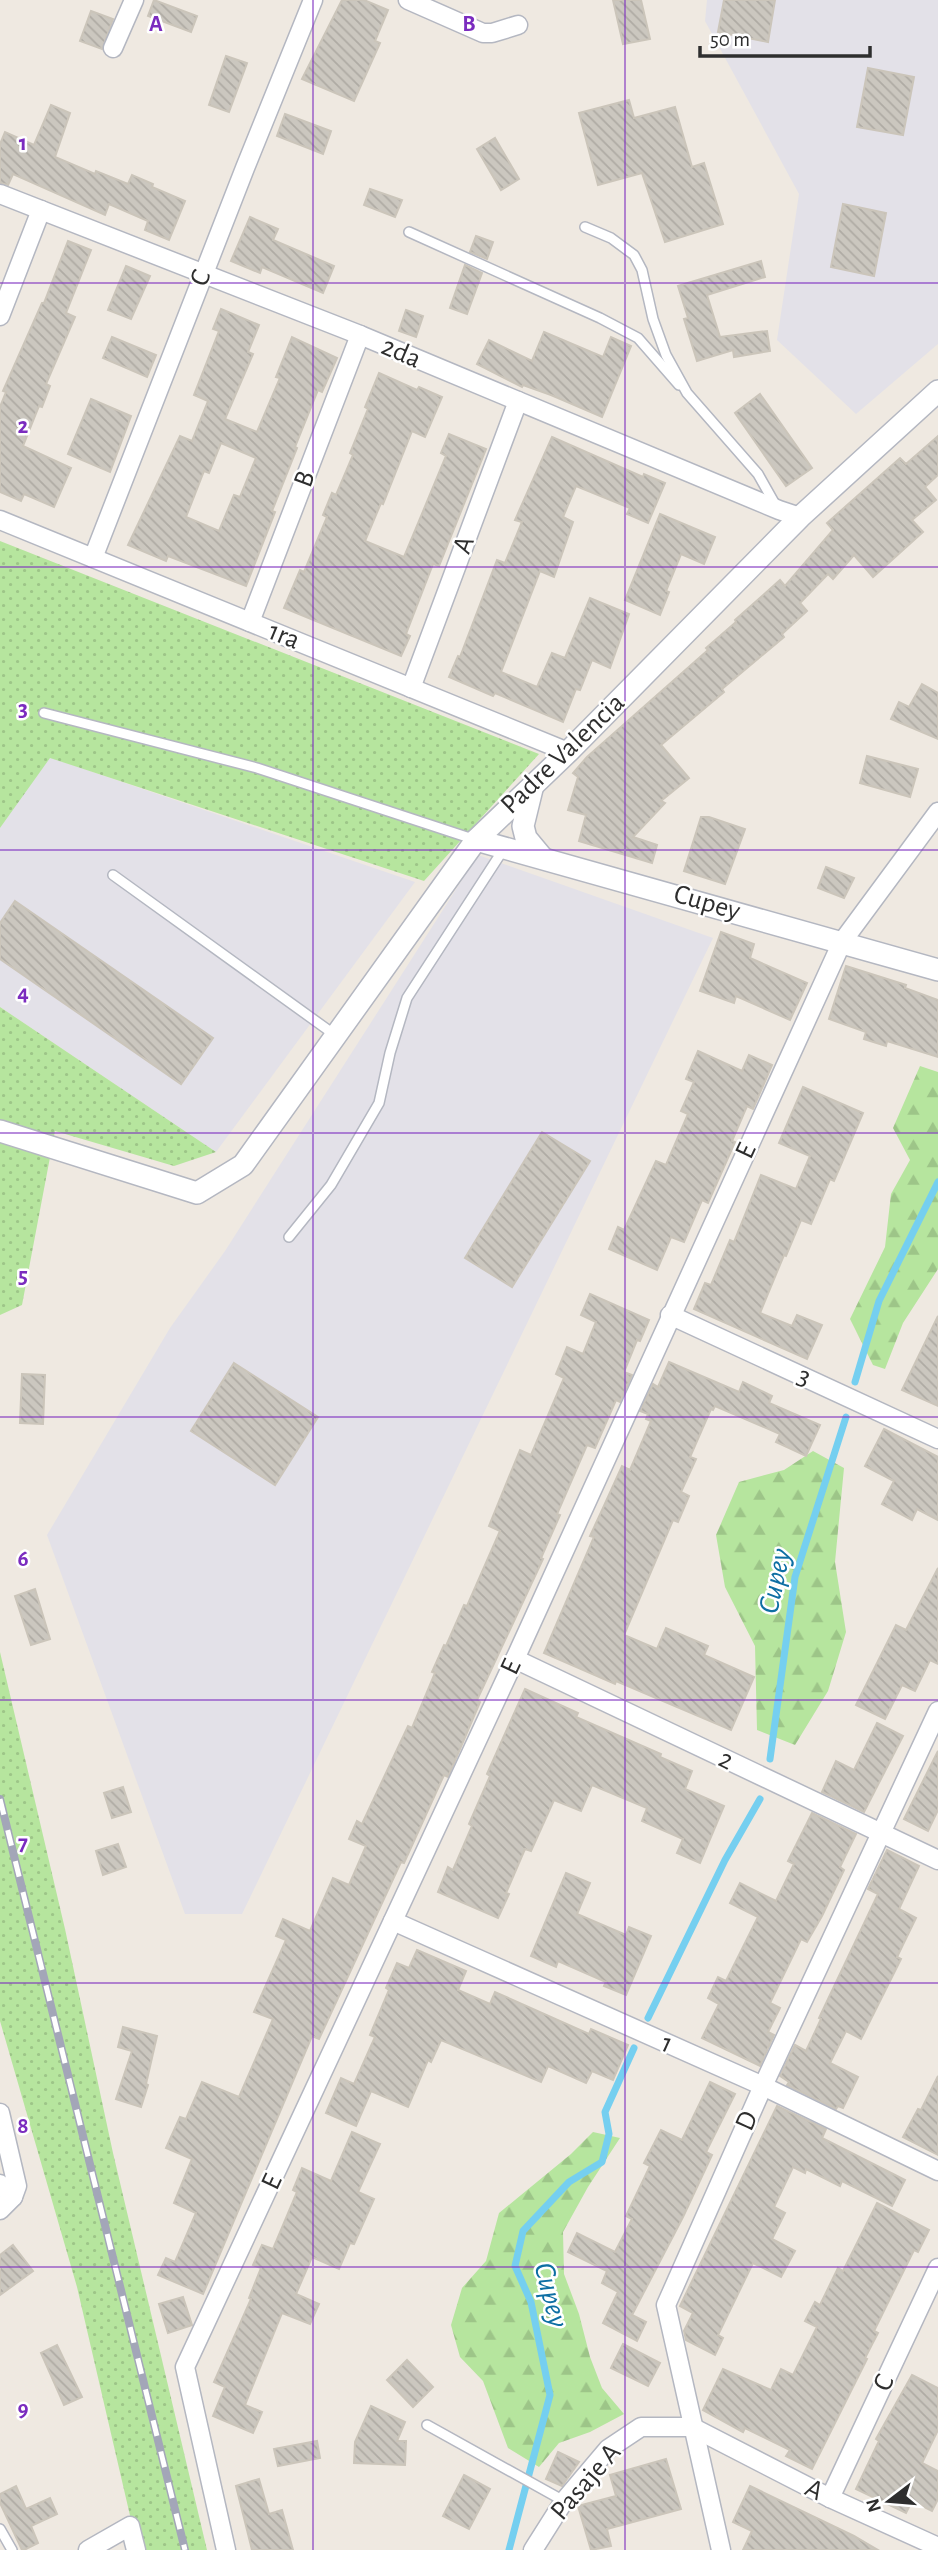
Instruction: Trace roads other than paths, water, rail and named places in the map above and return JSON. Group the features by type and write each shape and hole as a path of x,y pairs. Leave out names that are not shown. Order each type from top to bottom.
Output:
{"street":[{"path":"113,48 134,0"},
{"name":"C","path":"93,558 313,0"},
{"path":"408,0 483,33 517,25"},
{"name":"2da","path":"0,194 360,335 800,517"},
{"path":"1,311 41,210"},
{"name":"B","path":"250,622 360,335"},
{"name":"Padre Valencia","path":"0,1131 197,1192 243,1165 476,840 568,752 800,517 938,391"},
{"name":"A","path":"411,688 518,401"},
{"name":"1ra","path":"0,520 568,752"},
{"path":"533,785 523,826 526,838 541,856"},
{"name":"E","path":"226,2550 185,2367 515,1658 842,942 938,812"},
{"name":"Cupey","path":"476,840 541,856 938,970"},
{"name":"3","path":"670,1315 938,1439"},
{"name":"2","path":"515,1658 938,1860"},
{"name":"D","path":"721,2550 666,2305 763,2087 938,1711"},
{"name":"1","path":"393,1921 763,2087 938,2171"},
{"path":"0,2113 17,2186 6,2203"},
{"path":"0,2184 6,2203"},
{"name":"C","path":"830,2498 938,2268"},
{"name":"Pasaje A","path":"533,2550 564,2501 608,2449 641,2427 692,2427"},
{"name":"A","path":"692,2427 830,2498 938,2547"},
{"path":"88,2550 130,2526 136,2550"}],"lane":[{"path":"585,227 611,238 634,255 642,270 653,319 666,355 687,393"},
{"path":"409,232 600,318 638,338 758,474 779,510"},
{"path":"44,713 257,768 476,840"},
{"path":"289,1237 331,1185 379,1104 390,1053 407,998 505,846"},
{"path":"113,875 335,1035"},
{"path":"427,2425 564,2501"},
{"path":"0,2529 12,2550"}],"waterway":[{"name":"Cupey","path":"855,1382 879,1301 938,1182"},
{"name":"Cupey","path":"770,1759 795,1577 846,1417"},
{"name":"Cupey","path":"648,2018 725,1860 760,1799"},
{"name":"Cupey","path":"509,2550 550,2395 531,2302 515,2266 523,2231 569,2182 602,2162 609,2134 605,2112 634,2048"}],"railway":[{"path":"0,1799 185,2550"}]}
